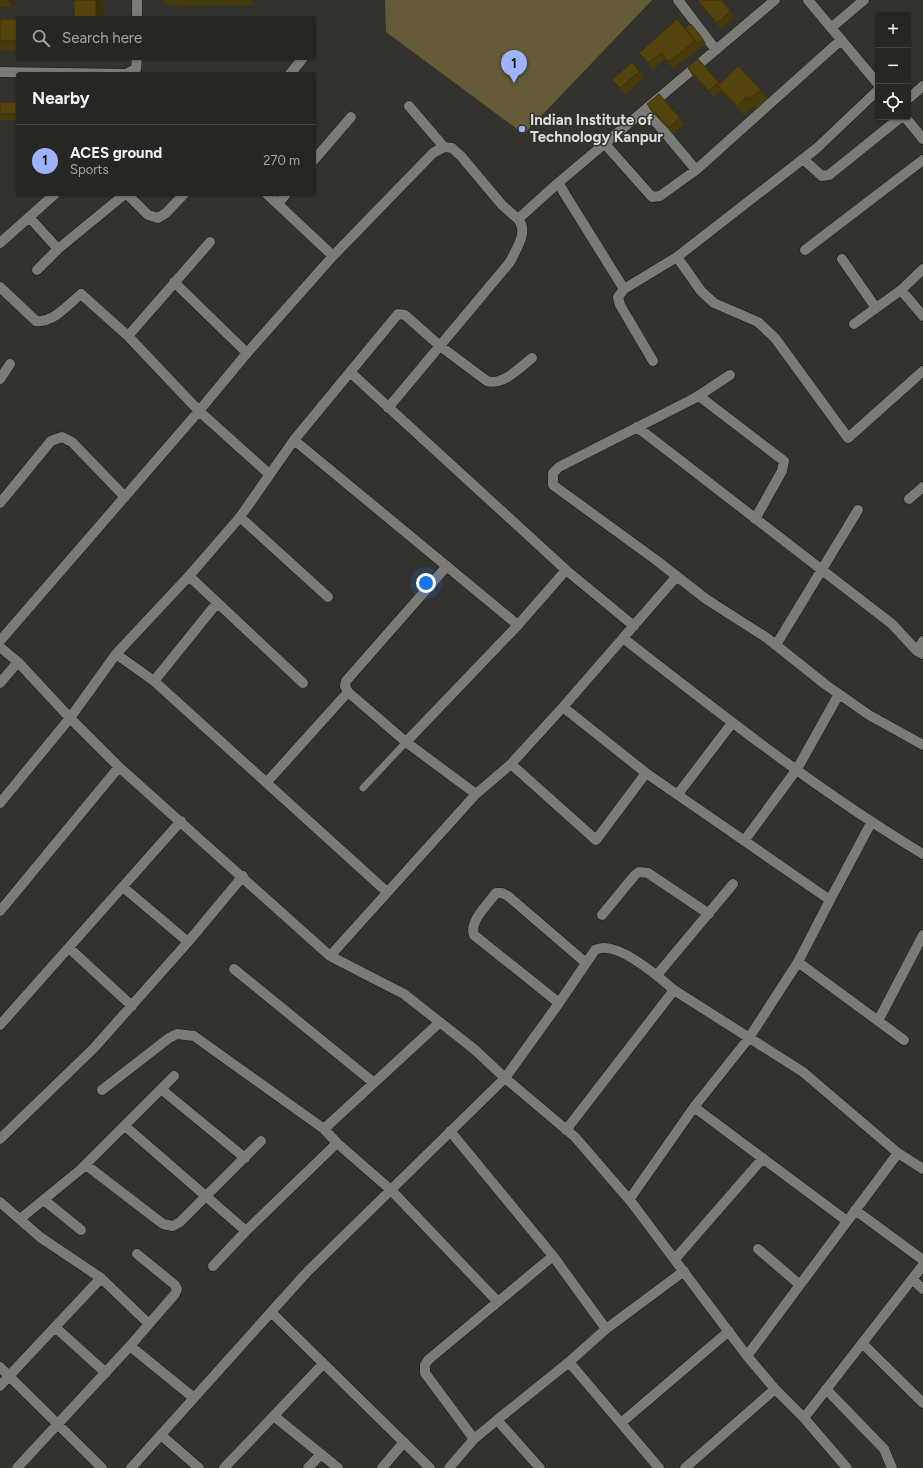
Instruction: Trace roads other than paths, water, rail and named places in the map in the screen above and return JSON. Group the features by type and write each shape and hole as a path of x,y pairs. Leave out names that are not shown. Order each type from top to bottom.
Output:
{"street":[{"path":"137,0 137,16"},
{"path":"678,0 716,50"},
{"path":"518,219 604,143 646,110 775,0"},
{"path":"808,0 875,80"},
{"path":"831,28 864,0"},
{"path":"604,143 652,198 660,196 696,170 841,40"},
{"path":"129,72 136,68 137,60"},
{"path":"292,72 301,60"},
{"path":"0,72 16,72"},
{"path":"911,96 923,86"},
{"path":"653,361 620,305 618,297 624,289 677,257 803,159 817,148 875,93"},
{"path":"409,106 444,147"},
{"path":"646,110 696,170"},
{"path":"316,158 351,117"},
{"path":"803,159 822,176 828,175 896,120"},
{"path":"908,120 923,139"},
{"path":"0,641 199,411 247,353 334,256 433,153 444,147 452,148 461,156 502,205 518,219 523,225 523,233 510,262 388,408"},
{"path":"805,250 923,160"},
{"path":"558,183 624,289"},
{"path":"0,243 53,196"},
{"path":"37,270 58,249 124,196"},
{"path":"128,196 148,215 158,218 166,213 182,196"},
{"path":"269,196 334,256"},
{"path":"278,204 284,196"},
{"path":"29,217 58,249"},
{"path":"128,336 210,242"},
{"path":"677,257 701,291 714,303 758,322 775,338 848,438 923,371"},
{"path":"842,259 876,308"},
{"path":"854,324 901,290 923,269"},
{"path":"174,282 247,353"},
{"path":"0,287 36,321 44,322 81,294 128,336 199,411 269,474"},
{"path":"901,290 923,316"},
{"path":"0,803 70,718 116,654 189,576 240,517 294,440 398,314 405,315 440,346 487,381 493,383 505,379 532,358"},
{"path":"0,379 10,364"},
{"path":"350,372 566,570 634,626"},
{"path":"730,375 699,396 559,467 553,473 553,485 677,576 706,600 776,645 839,694 869,715 923,745"},
{"path":"699,396 784,461 782,471 755,519"},
{"path":"637,427 892,624 920,653"},
{"path":"0,503 51,441 62,437 72,442 124,497"},
{"path":"294,440 518,625"},
{"path":"909,499 923,487"},
{"path":"776,645 823,571 858,510"},
{"path":"240,517 328,597"},
{"path":"447,566 349,676 345,686 348,692 406,742 476,794"},
{"path":"406,742 518,625 566,570"},
{"path":"189,576 303,684"},
{"path":"330,956 476,794 511,764 563,707 677,576"},
{"path":"154,681 217,603"},
{"path":"623,638 732,723 871,823 923,854"},
{"path":"920,653 923,641"},
{"path":"0,647 18,662 70,718 119,767 243,876 330,956 404,994 440,1022 575,1137 629,1200 747,1356 775,1389 804,1418 847,1468"},
{"path":"116,654 154,681 387,892"},
{"path":"0,683 18,662"},
{"path":"267,782 348,692"},
{"path":"744,841 797,769 839,694"},
{"path":"563,707 646,773 830,900"},
{"path":"678,794 732,723"},
{"path":"511,764 596,840 646,773"},
{"path":"0,911 119,767"},
{"path":"0,1025 181,821"},
{"path":"629,1200 694,1107 749,1038 798,962 871,823"},
{"path":"602,915 635,875 643,871 648,872 708,914"},
{"path":"0,1139 94,1048 188,942 243,876"},
{"path":"657,975 733,884"},
{"path":"123,887 188,942"},
{"path":"559,1003 474,935 472,930 474,923 496,893 502,893 508,896 586,963"},
{"path":"878,1021 923,935"},
{"path":"131,1468 308,1271 505,1078 595,950 600,947 620,952 657,975 674,990 803,1072 898,1153 923,1169"},
{"path":"69,948 132,1006"},
{"path":"798,962 904,1040"},
{"path":"234,969 374,1083"},
{"path":"566,1130 674,990"},
{"path":"324,1129 440,1022"},
{"path":"102,1090 169,1038 177,1034 189,1034 199,1039 324,1129 337,1143 391,1190 498,1302"},
{"path":"20,1220 86,1165 174,1076"},
{"path":"161,1089 245,1158"},
{"path":"694,1107 847,1221"},
{"path":"124,1126 246,1231"},
{"path":"450,1131 553,1256 606,1329"},
{"path":"86,1165 166,1226 178,1224 262,1141"},
{"path":"213,1266 246,1231 337,1143"},
{"path":"747,1356 898,1153"},
{"path":"675,1259 763,1158"},
{"path":"44,1200 81,1230"},
{"path":"0,1202 40,1237 101,1278 149,1324"},
{"path":"855,1210 923,1260"},
{"path":"758,1249 800,1285"},
{"path":"17,1468 130,1346 175,1294 175,1285 137,1254"},
{"path":"474,1439 425,1372 425,1365 428,1360 553,1256"},
{"path":"804,1418 923,1265"},
{"path":"449,1468 474,1439 569,1362 606,1329 684,1271"},
{"path":"0,1386 101,1278"},
{"path":"912,1279 923,1289"},
{"path":"271,1312 430,1468"},
{"path":"55,1327 106,1372"},
{"path":"621,1423 729,1331"},
{"path":"862,1343 923,1404"},
{"path":"130,1346 194,1398"},
{"path":"569,1362 659,1468"},
{"path":"224,1468 324,1364"},
{"path":"0,1368 58,1423 102,1468"},
{"path":"685,1468 775,1389"},
{"path":"826,1389 884,1449 892,1468"},
{"path":"274,1416 338,1468"},
{"path":"497,1420 540,1468"},
{"path":"160,1435 184,1453 199,1468"},
{"path":"382,1468 404,1442"},
{"path":"308,1468 321,1454"}],"lane":[{"path":"363,788 406,742"}],"place":[{"name":"ACES ground","path":"514,83"},
{"name":"Indian Institute of Technology Kanpur","path":"522,129"}]}
